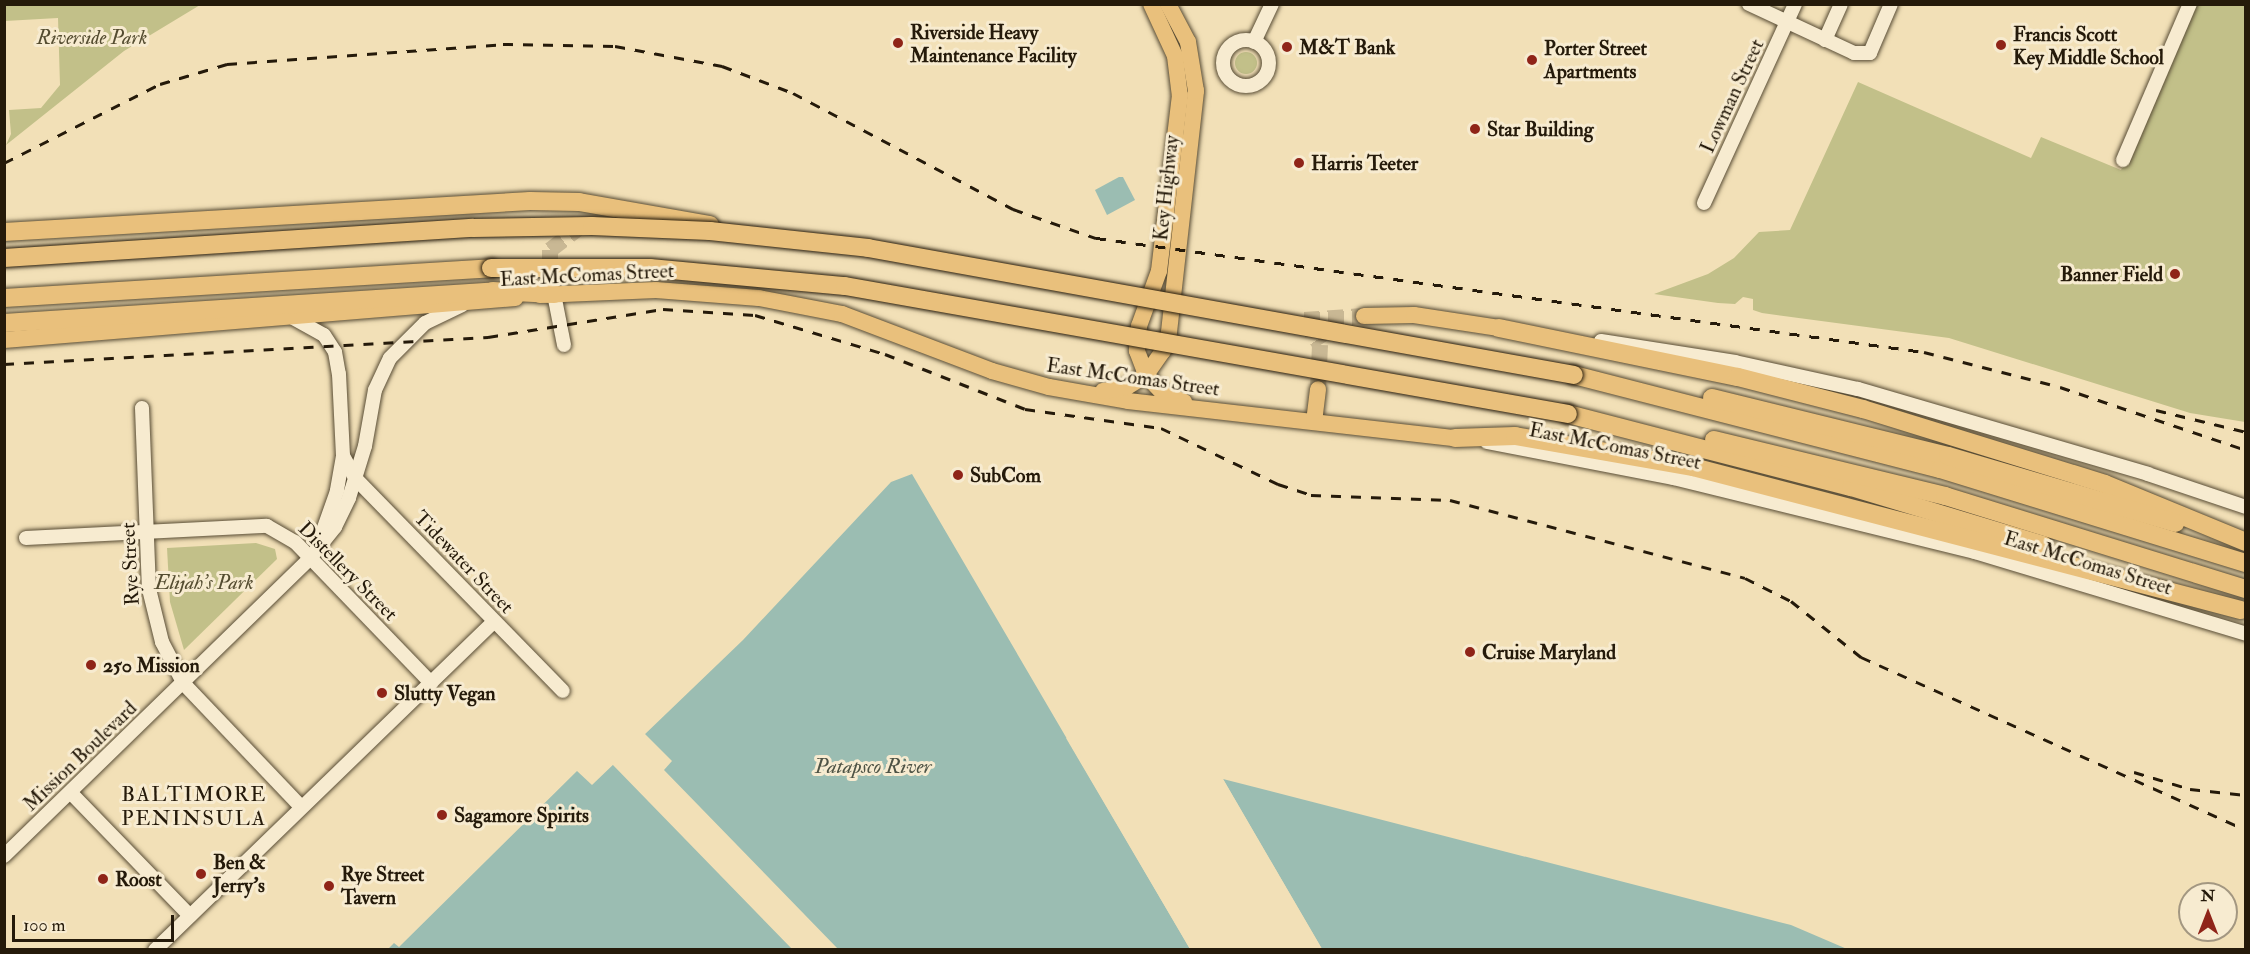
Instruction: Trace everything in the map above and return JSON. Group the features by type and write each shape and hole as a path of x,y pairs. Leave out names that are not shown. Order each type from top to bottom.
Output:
{"highway":[{"path":"4,232 549,201 594,204 710,225"},
{"path":"4,258 473,228 592,226 720,231 868,248 1574,375 1695,394 1876,437 2246,544"},
{"path":"4,298 491,268 609,267 727,273 884,292 1568,414 1661,428 1896,483 2060,530 2246,590"},
{"path":"4,323 552,288"},
{"path":"1500,328 1727,375 1863,409 2105,484 2246,544"},
{"path":"1574,375 1940,469 2246,562"},
{"path":"1568,414 1904,502 2243,611"},
{"path":"1455,438 1515,436 1683,465 2243,611"}],"main road":[{"name":"Key Highway","path":"1146,375 1139,359 1137,334 1159,271 1180,94 1175,56 1150,4"},
{"name":"Key Highway","path":"1081,392 1120,390 1146,375 1162,351 1169,332 1196,104 1193,57 1168,4"},
{"name":"East McComas Street","path":"4,340 469,303 552,288 681,291 799,304 874,325 1013,378 1081,392 1455,438"},
{"path":"1364,316 1414,315 1500,328"},
{"path":"1146,375 1170,397 1198,408"},
{"path":"1314,422 1318,389"}],"street":[{"path":"1254,42 1272,4"},
{"path":"1749,4 1854,53 1870,52 1891,4"},
{"name":"Lowman Street","path":"1704,203 1795,4"},
{"path":"1825,40 1842,4"},
{"path":"2123,160 2190,4"},
{"path":"552,288 564,345"},
{"name":"Mission Boulevard","path":"4,856 184,684 310,558 346,506 356,479 367,436 375,390 390,358 425,323 469,303"},
{"name":"Mission Boulevard","path":"282,317 306,322 324,335 335,352 339,374 343,456 331,509 310,558"},
{"path":"1500,328 1684,353 1816,378 2148,474 2246,507"},
{"name":"Rye Street","path":"142,408 153,617 184,684 301,807"},
{"name":"East McComas Street","path":"1455,438 1585,459 1720,488 1975,552 2246,634"},
{"name":"Tidewater Street","path":"343,456 356,479 563,692"},
{"path":"346,506 360,502 380,504"},
{"name":"Distellery Street","path":"26,538 267,526 295,542 430,683"},
{"path":"155,950 494,621"},
{"path":"71,793 190,916"}],"green space":[{"name":"Riverside Park","path":"5,4 200,5 124,51 6,145 11,134 9,110 41,108 60,85 58,18 5,21"},
{"path":"2194,5 2245,5 2245,422 2190,413 1949,338 1762,313 1753,310 1753,299 1743,297 1735,304 1654,294 1708,274 1734,258 1759,232 1790,230 1858,82 2031,158 2041,137 2121,170"},
{"path":"1246,52 1254,55 1257,63 1254,71 1246,74 1238,71 1235,63 1238,55"},
{"name":"Elijah's Park","path":"256,543 275,549 277,559 184,650 170,602 167,548"}],"water":[{"path":"1123,177 1135,200 1107,215 1095,190"},
{"name":"Patapsco River","path":"912,474 1190,949 387,950 394,943 399,947 577,771 592,785 743,640 891,482"},
{"path":"1223,779 1791,925 1847,949 1322,949"}],"pier":[{"path":"644,733 672,761 664,770 838,949 792,949 612,764"},
{"path":"1066,738 1070,739 1193,950 1190,949"},
{"path":"1220,778 1223,779 1322,949 1319,950"}],"tunnel":[{"path":"550,283 550,250 584,224"},
{"path":"1304,320 1364,316"},
{"path":"1304,320 1320,345 1318,389"}],"railway":[{"path":"4,163 160,84 227,64 503,44 615,46 722,66 793,93 1013,209 1096,238 1924,352 2060,387 2246,450"},
{"path":"4,364 488,337 663,309 755,315 885,354 1025,409 1161,428 1278,484 1311,495 1450,500 1745,578 1791,601 1861,657 2246,830"},
{"path":"2156,410 2246,432"},
{"path":"2134,772 2190,789 2246,795"}],"place":[{"name":"Riverside Heavy Maintenance Facility","path":"898,43"},
{"name":"Francis Scott Key Middle School","path":"2001,45"},
{"name":"M&T Bank","path":"1287,47"},
{"name":"Porter Street Apartments","path":"1532,60"},
{"name":"Star Building","path":"1475,129"},
{"name":"Harris Teeter","path":"1299,163"},
{"name":"Banner Field","path":"2175,274"},
{"name":"SubCom","path":"958,475"},
{"name":"Cruise Maryland","path":"1470,652"},
{"name":"250 Mission","path":"91,665"},
{"name":"Slutty Vegan","path":"382,693"},
{"name":"Sagamore Spirits","path":"442,815"},
{"name":"Ben & Jerry's","path":"201,874"},
{"name":"Roost","path":"103,879"},
{"name":"Rye Street Tavern","path":"329,886"}],"district":[{"name":"BALTIMORE PENINSULA","path":"194,807"}]}
